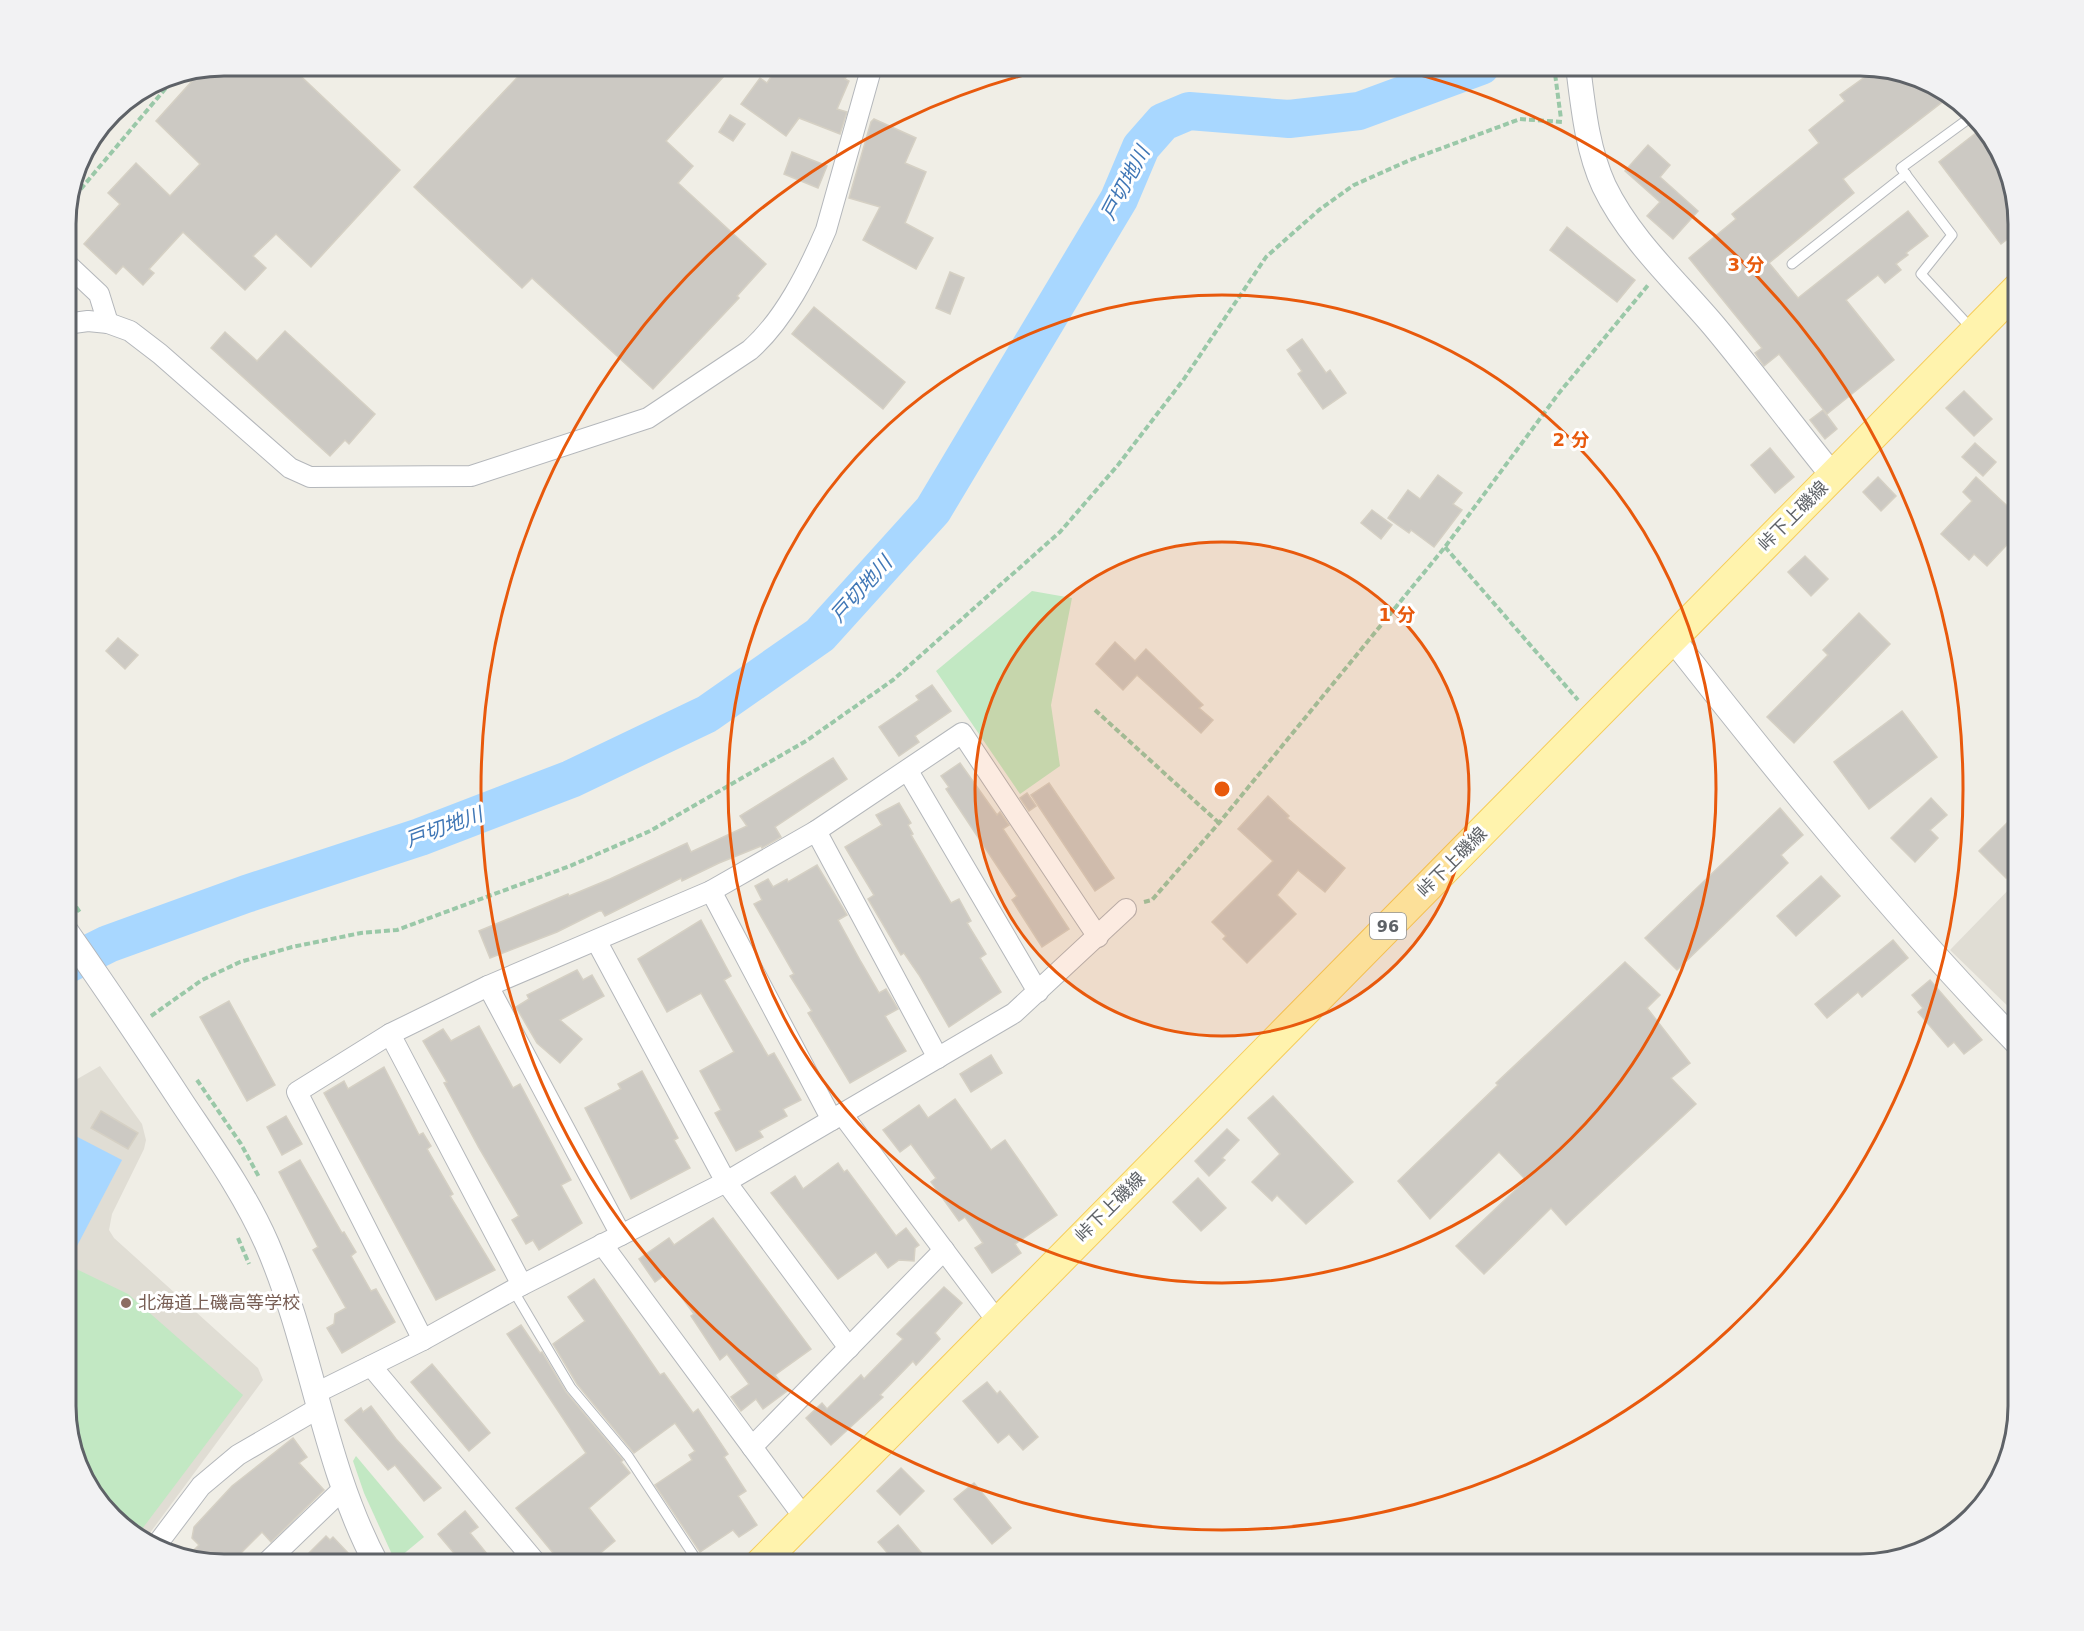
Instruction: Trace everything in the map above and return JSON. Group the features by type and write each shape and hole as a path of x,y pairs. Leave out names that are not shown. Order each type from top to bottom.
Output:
{"main road":[{"name":"峠下上磯線","path":"774,1554 998,1321 2008,298"}],"street":[{"path":"77,322 108,323 130,331 160,354 290,468 310,477 471,476 648,418 750,350 775,324 816,254 826,230 869,76"},
{"path":"1579,76 1591,146 1603,183 1624,221 1715,328 1833,477"},
{"path":"77,273 99,294 108,323"},
{"path":"1672,639 1791,789 1944,967 2008,1034"},
{"path":"423,1340 297,1092 390,1034 488,986 597,942 711,891 816,831 962,733 1098,937"},
{"path":"908,771 1038,992"},
{"path":"816,831 938,1058"},
{"path":"711,891 837,1117 998,1321"},
{"path":"161,1540 201,1486 238,1455 316,1401 371,1366 423,1340 517,1287 726,1182 1014,1013 1126,909"},
{"path":"597,942 726,1182 849,1348"},
{"path":"77,947 250,1208 284,1290 344,1488 372,1554"},
{"path":"488,986 621,1234"},
{"path":"390,1034 517,1287"},
{"path":"602,1244 806,1520"},
{"path":"752,1447 944,1250"},
{"path":"371,1366 529,1554"},
{"path":"275,1554 344,1488"}],"lane":[{"path":"1965,121 1901,168 1952,235 1922,274 1974,332"},
{"path":"1792,264 1906,174"},
{"path":"517,1287 571,1388 628,1456 693,1554"}],"path":[{"path":"1555,76 1559,114"},
{"path":"82,187 164,90"},
{"path":"151,1016 202,980 240,962 292,946 361,933 397,930 570,866 650,831 806,741 893,680 1060,532 1118,465 1184,379 1266,257 1319,210 1354,185 1410,160 1520,119 1562,122"},
{"path":"1126,909 1152,900 1219,823 1445,547 1559,393 1663,267"},
{"path":"1445,547 1594,719"},
{"path":"1095,710 1219,823"},
{"path":"235,1233 253,1275"}],"shaded area":[{"path":"2008,890 2008,1006 1950,950"},
{"name":"北海道上磯高等学校","path":"100,1066 142,1124 146,1140 144,1149 112,1214 109,1230 114,1238 258,1368 263,1380 149,1534 120,1511 101,1489 88,1463 78,1426 77,1079"}],"green space":[{"path":"1032,591 1072,598 1051,705 1060,766 1020,794 936,671"},
{"path":"77,1269 128,1294 243,1395 142,1530 134,1524 101,1489 82,1445 77,1416"},
{"path":"356,1456 424,1537 403,1554 392,1554 364,1493 353,1461"}],"water":[{"path":"77,1137 122,1160 77,1246"}],"building":[{"path":"224,76 301,76 400,170 311,267 276,234 253,256 266,268 245,290 183,232 149,269 154,273 143,285 123,266 116,274 84,244 120,204 108,193 136,163 170,196 200,164 156,121 195,79"},
{"path":"519,76 724,76 666,141 693,166 678,183 766,264 737,296 739,298 653,389 532,278 522,288 414,187"},
{"path":"772,76 847,76 845,79 849,81 837,109 847,112 840,134 799,118 786,136 741,104 760,78 767,83"},
{"path":"1866,77 1907,84 1942,102 1843,179 1854,193 1769,263 1798,298 1908,211 1928,236 1906,253 1908,255 1896,264 1901,270 1885,283 1878,275 1846,300 1894,360 1827,414 1779,354 1764,366 1755,353 1762,348 1689,258 1736,219 1732,214 1819,143 1809,130 1845,101 1840,95"},
{"path":"730,115 745,124 733,141 719,132"},
{"path":"874,119 916,138 905,163 926,172 905,223 933,238 916,269 863,240 880,207 849,198 871,122"},
{"path":"1976,133 1983,142 2000,177 2005,195 2008,239 2001,244 1939,162"},
{"path":"1648,145 1670,165 1660,177 1698,211 1673,239 1647,216 1660,202 1625,171"},
{"path":"792,152 827,166 818,188 784,174"},
{"path":"1567,227 1635,280 1617,302 1550,250"},
{"path":"950,272 964,278 950,314 936,308"},
{"path":"814,307 905,382 883,409 792,334"},
{"path":"285,331 375,414 349,444 345,440 330,456 211,348 225,332 257,361"},
{"path":"1302,339 1326,373 1330,370 1346,393 1323,409 1298,374 1302,371 1287,350"},
{"path":"1964,391 1992,419 1974,436 1946,408"},
{"path":"1823,410 1837,429 1825,439 1810,420"},
{"path":"1975,443 1996,462 1983,476 1962,457"},
{"path":"1770,448 1794,477 1775,493 1751,465"},
{"path":"1438,475 1462,493 1453,504 1462,510 1434,547 1411,530 1409,533 1388,518 1408,490 1420,499"},
{"path":"1878,477 1896,496 1881,511 1863,492"},
{"path":"1976,477 2008,507 2008,544 1987,566 1974,554 1969,560 1941,534 1972,501 1963,492"},
{"path":"1372,510 1392,525 1381,539 1361,523"},
{"path":"1805,556 1828,579 1811,596 1788,572"},
{"path":"1859,613 1890,644 1794,743 1767,717 1828,655 1823,650"},
{"path":"118,638 138,655 125,669 106,651"},
{"path":"1115,642 1135,661 1146,649 1203,705 1199,708 1213,720 1201,733 1137,675 1123,690 1096,664"},
{"path":"932,685 951,711 915,736 919,742 899,756 879,727 919,700 916,696"},
{"path":"1902,711 1937,757 1869,809 1834,762"},
{"path":"833,758 847,779 775,827 781,837 762,848 761,846 719,863 682,881 681,878 605,916 602,911 599,911 557,932 490,958 479,931 610,879 687,843 691,852 747,826 740,816"},
{"path":"960,763 997,815 1000,812 1009,825 1003,829 1069,929 1042,947 1012,900 1017,896 946,789 949,787 941,776"},
{"path":"1049,783 1114,878 1095,891 1031,795"},
{"path":"1027,793 1036,806 1029,811 1020,798"},
{"path":"1268,796 1289,816 1287,818 1345,868 1325,892 1298,870 1277,895 1296,914 1247,963 1223,939 1226,936 1212,922 1273,861 1238,829"},
{"path":"1931,798 1947,815 1930,830 1938,838 1915,862 1891,838"},
{"path":"899,803 911,823 908,825 913,834 911,835 951,903 959,899 971,921 967,923 986,954 980,958 1001,992 949,1027 919,975 904,953 901,955 868,899 874,895 845,847 882,825 876,815"},
{"path":"1780,808 1803,835 1781,855 1788,863 1677,970 1645,938"},
{"path":"2008,822 2008,876 2006,878 1979,851"},
{"path":"817,865 847,915 838,920 861,962 879,993 886,989 898,1009 885,1016 906,1051 850,1083 808,1013 812,1011 790,976 794,974 754,904 762,900 755,886 768,879 773,887 787,879 788,882"},
{"path":"1821,876 1840,896 1796,936 1777,916"},
{"path":"701,920 731,976 724,980 768,1056 774,1053 801,1100 783,1109 787,1116 759,1131 763,1137 736,1151 715,1113 721,1110 700,1071 734,1052 701,993 667,1012 638,959"},
{"path":"1893,940 1908,958 1862,997 1858,992 1827,1018 1815,1004"},
{"path":"1625,962 1660,995 1647,1008 1690,1063 1671,1078 1696,1104 1566,1225 1551,1208 1484,1274 1456,1246 1526,1180 1499,1152 1430,1219 1398,1181 1498,1085 1496,1083"},
{"path":"577,970 583,980 592,975 604,996 560,1020 582,1039 560,1063 537,1043 516,1007 529,999 527,995"},
{"path":"1930,980 1982,1040 1964,1054 1954,1042 1948,1047 1918,1012 1923,1008 1912,995"},
{"path":"229,1001 275,1085 247,1101 200,1017"},
{"path":"479,1026 513,1088 520,1084 571,1180 561,1185 582,1223 539,1250 533,1240 526,1244 512,1220 519,1216 479,1148 444,1083 447,1082 423,1041 443,1029 451,1041"},
{"path":"991,1055 1002,1073 971,1092 960,1074"},
{"path":"384,1067 419,1135 423,1133 431,1146 427,1149 453,1194 450,1196 495,1270 436,1300 324,1093 344,1081 348,1089"},
{"path":"642,1071 678,1138 674,1140 690,1168 631,1199 585,1108 621,1089 618,1084"},
{"path":"1273,1096 1353,1182 1306,1224 1277,1195 1272,1201 1252,1182 1280,1154 1248,1118"},
{"path":"955,1099 991,1150 1005,1140 1057,1215 1015,1244 1021,1253 992,1273 975,1248 983,1243 965,1217 959,1221 931,1182 936,1178 911,1144 900,1152 883,1130 919,1105 928,1118"},
{"path":"101,1111 138,1133 128,1149 91,1128"},
{"path":"286,1116 302,1144 282,1155 267,1127"},
{"path":"1227,1129 1239,1140 1222,1158 1225,1160 1209,1176 1195,1161"},
{"path":"300,1160 342,1233 344,1232 356,1252 351,1256 371,1291 376,1289 395,1322 342,1353 327,1328 334,1324 335,1314 346,1308 313,1250 318,1247 279,1172"},
{"path":"838,1163 844,1172 847,1170 896,1236 906,1228 919,1245 915,1248 914,1261 899,1260 888,1268 876,1252 838,1279 771,1193 795,1176 803,1189"},
{"path":"1198,1178 1226,1208 1201,1231 1173,1202"},
{"path":"713,1218 811,1349 775,1375 787,1391 763,1409 756,1399 741,1411 731,1397 749,1384 727,1354 720,1360 691,1316 694,1314 665,1275 655,1282 639,1259 669,1238 674,1245"},
{"path":"594,1279 660,1375 664,1373 693,1413 698,1409 728,1454 724,1457 746,1491 738,1496 757,1525 739,1537 733,1530 700,1552 655,1485 692,1460 689,1455 695,1451 675,1423 634,1453 577,1384 553,1344 585,1321 568,1297"},
{"path":"944,1287 962,1303 935,1333 940,1339 916,1365 913,1361 880,1395 883,1397 831,1445 806,1418 822,1403 827,1409 861,1375 864,1379 903,1339 897,1334"},
{"path":"521,1325 540,1353 542,1352 566,1392 623,1460 621,1462 630,1473 589,1508 615,1541 599,1554 554,1554 516,1508 586,1453 507,1334"},
{"path":"432,1364 490,1433 469,1451 411,1382"},
{"path":"987,1382 997,1394 1000,1391 1038,1437 1023,1450 1009,1434 998,1443 963,1401"},
{"path":"371,1406 396,1439 441,1488 424,1501 395,1465 388,1470 345,1420 361,1408 363,1412"},
{"path":"293,1438 307,1457 299,1463 324,1490 271,1542 262,1532 240,1554 193,1551 199,1545 192,1538 194,1527 232,1486"},
{"path":"901,1468 924,1491 900,1515 877,1491"},
{"path":"974,1483 1011,1528 992,1544 954,1499"},
{"path":"465,1511 478,1527 470,1533 487,1554 455,1554 438,1534"},
{"path":"898,1525 922,1554 888,1554 878,1542"},
{"path":"326,1536 330,1540 333,1537 348,1553 347,1554 308,1554"}],"waterway":[{"name":"戸切地川","path":"77,960 108,944 246,894 420,837 571,779 707,714 820,635 933,510 1119,199 1141,147 1163,122 1189,111 1289,119 1359,111 1454,76"}],"place":[{"name":"北海道上磯高等学校","path":"126,1303"}]}
